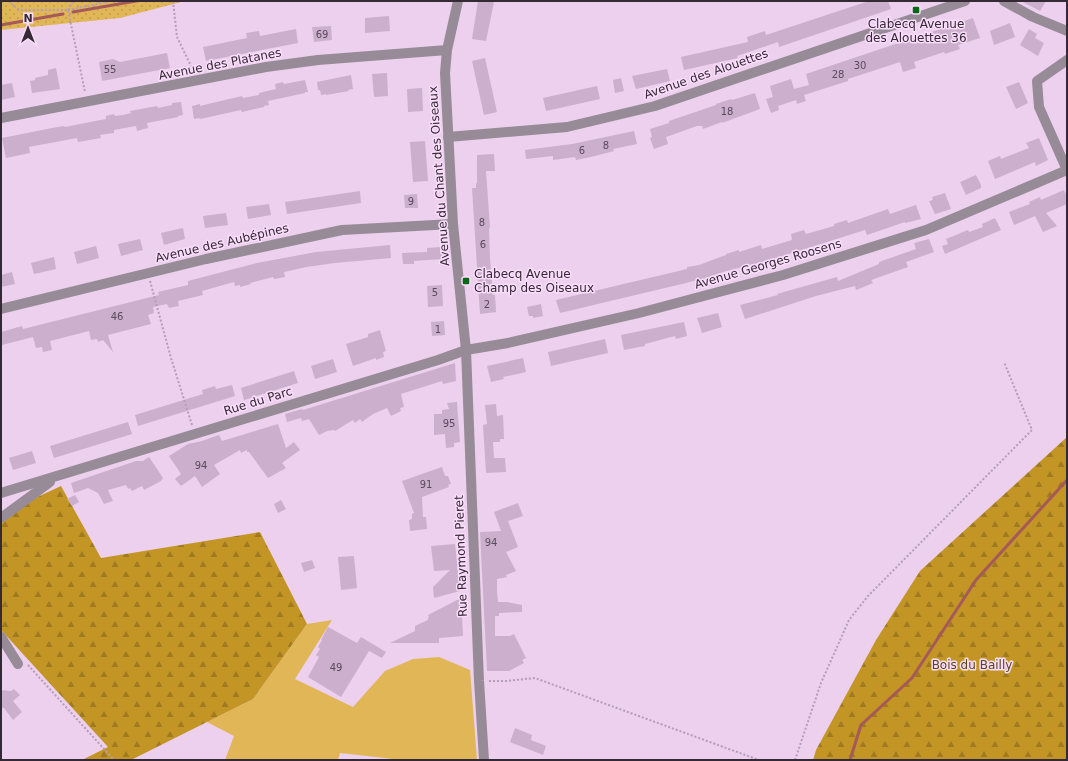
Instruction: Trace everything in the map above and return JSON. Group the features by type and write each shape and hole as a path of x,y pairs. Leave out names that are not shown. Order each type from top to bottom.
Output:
{"street":[{"name":"Avenue du Chant des Oiseaux","path":"458,1 446,50 445,73 453,224 466,350"},
{"path":"1004,1 1033,17 1067,31"},
{"name":"Avenue des Alouettes","path":"448,137 567,127 655,106 960,2"},
{"name":"Avenue des Platanes","path":"1,118 266,67 318,60 446,50"},
{"path":"1067,60 1037,81 1039,107 1067,170"},
{"name":"Avenue Georges Roosens","path":"466,350 508,343 639,313 783,275 926,230 1067,170"},
{"name":"Avenue des Aubépines","path":"1,309 206,259 342,230 453,224"},
{"name":"Rue du Parc","path":"1,493 438,360 466,350"},
{"name":"Rue Raymond Pieret","path":"466,350 479,680 484,760"},
{"name":"Rue du Parc","path":"1,518 57,477"},
{"path":"1,637 18,664"}],"path":[{"path":"1,1 8,1 19,10 68,10 112,1"},
{"path":"73,1 68,10 87,102"},
{"path":"172,1 177,36 197,81"},
{"path":"148,273 171,358 194,434"},
{"path":"796,760 821,683 849,620 868,596 931,534 1032,430 1004,362"},
{"path":"18,664 23,660 114,760"},
{"path":"479,680 506,681 535,678 759,760"}],"shaded area":[{"path":"1,1 185,1 120,18 1,30"},
{"path":"332,620 295,679 353,707 385,671 413,659 439,657 470,670 477,760 402,760 340,753 338,760 225,760 234,736 207,722 253,699 307,624"}],"green space":[{"name":"Bois du Bailly","path":"1067,437 1067,760 813,760 816,750 876,640 920,571"},
{"path":"61,486 101,558 260,532 307,624 253,699 131,760 82,760 108,747 1,630 1,524 33,499"}],"building":[{"path":"478,1 494,2 486,41 472,39"},
{"path":"869,1 888,1 891,9 779,47 778,42 737,56 738,58 684,70 681,57 748,42 747,37 765,31 766,35"},
{"path":"1021,1 1046,1 1040,11"},
{"path":"389,16 390,31 365,33 365,18"},
{"path":"973,18 980,38 958,45 960,49 945,54 944,52 914,62 916,68 903,72 900,62 848,79 848,81 804,95 806,101 797,104 796,100 778,106 779,110 771,113 766,99 773,97 770,86 791,79 794,89 809,85 806,74"},
{"path":"1010,23 1015,37 994,45 990,31"},
{"path":"331,26 332,40 314,42 312,27"},
{"path":"296,29 298,43 206,61 203,47 247,38 246,33 259,31 260,36"},
{"path":"1029,29 1037,34 1035,38 1044,43 1038,56 1020,45"},
{"path":"167,53 170,68 102,81 99,62 113,59 120,62"},
{"path":"485,58 497,112 484,115 472,61"},
{"path":"56,68 60,89 32,93 30,81 35,80 35,78 48,75 48,70"},
{"path":"667,69 670,81 636,89 632,76"},
{"path":"387,73 388,96 374,97 372,74"},
{"path":"351,75 353,89 348,90 349,91 321,95 320,90 318,90 317,82"},
{"path":"621,78 624,91 615,93 613,80"},
{"path":"305,80 308,92 268,101 269,105 264,107 242,112 241,110 194,119 192,106 200,104 200,106 242,96 243,98 259,95 259,93 276,89 275,84"},
{"path":"1019,82 1028,103 1016,109 1006,87"},
{"path":"12,83 15,97 1,100 1,85"},
{"path":"597,86 600,99 546,111 543,98"},
{"path":"422,88 423,111 408,112 407,89"},
{"path":"755,93 760,109 703,129 702,126 697,126 666,137 668,144 654,149 650,138 652,137 650,129 716,104"},
{"path":"181,102 183,115 147,123 148,128 137,131 136,126 114,130 114,133 100,135 101,138 78,142 77,138 29,147 30,153 6,158 2,138 106,119 106,116 114,114 115,116 123,115 131,113 130,111 157,106 158,108 172,105 172,103"},
{"path":"634,131 637,144 613,149 614,151 591,157 576,160 575,157 553,160 553,156 526,159 525,150 572,144"},
{"path":"1039,138 1048,160 1036,166 1035,162 995,179 988,161 1000,156 1001,159 1029,148 1026,143"},
{"path":"425,141 428,181 413,182 410,142"},
{"path":"494,154 495,171 486,171 490,228 490,259 496,312 480,314 472,188 476,188 477,183 477,155"},
{"path":"976,175 981,188 966,195 960,182"},
{"path":"1064,190 1067,196 1067,204 1046,213 1057,226 1043,232 1035,216 1014,225 1009,212 1030,204 1029,202 1040,197 1041,200"},
{"path":"360,191 361,203 287,214 285,202"},
{"path":"945,193 951,209 935,214 929,201 933,200 932,197"},
{"path":"417,194 418,208 405,208 404,195"},
{"path":"269,204 271,215 248,219 246,207"},
{"path":"916,205 921,219 905,222 867,235 865,230 697,281 560,313 556,300 687,269 687,267 699,265 739,250 739,252 761,245 762,249 792,240 791,234 804,230 806,234 834,226 834,224 847,220 848,223 888,209 890,214"},
{"path":"226,213 228,225 205,228 203,216"},
{"path":"995,218 1001,230 945,254 942,246 948,244 946,239 968,230 969,232 983,227 982,224"},
{"path":"183,228 185,239 164,245 161,233"},
{"path":"140,239 143,250 121,256 118,244"},
{"path":"929,239 934,252 906,262 908,267 871,280 873,283 856,290 855,286 816,296 745,319 740,305 837,277 838,281 879,264 879,262 916,249 914,243"},
{"path":"390,245 391,258 306,267 284,272 285,277 274,279 273,277 240,287 240,285 235,286 234,282 202,291 203,295 178,301 179,306 169,308 167,304 153,307 154,313 148,315 151,324 108,335 113,352 103,340 98,342 97,339 91,340 89,331 50,341 52,350 43,352 42,347 36,348 33,337 2,345 1,332 22,326 23,329 159,295 158,292 188,285 188,281 257,263 316,252"},
{"path":"96,246 99,258 77,264 74,252"},
{"path":"440,247 440,252 442,252 443,259 414,261 414,264 403,264 402,253 427,252 427,248"},
{"path":"54,257 56,269 34,274 31,263"},
{"path":"12,272 15,284 1,287 1,275"},
{"path":"442,285 443,306 428,307 427,286"},
{"path":"541,304 543,316 533,318 533,316 529,316 527,307"},
{"path":"718,313 722,327 702,333 697,318"},
{"path":"444,321 445,335 432,336 431,322"},
{"path":"684,322 687,336 676,339 675,336 645,344 645,346 624,350 621,335"},
{"path":"380,330 386,351 383,352 384,357 376,360 376,358 353,366 346,344 368,337 368,334"},
{"path":"605,339 608,353 551,366 548,352"},
{"path":"523,358 526,372 503,377 504,379 491,382 487,366"},
{"path":"333,359 337,372 315,379 311,366"},
{"path":"455,363 456,381 443,384 442,381 401,394 404,407 400,408 401,411 391,416 387,408 373,414 362,422 360,419 355,423 353,420 335,431 327,431 319,435 309,419 302,421 301,418 287,422 285,414 303,410"},
{"path":"294,371 298,383 244,400 241,388"},
{"path":"232,385 235,396 138,426 135,415 203,394 202,390 215,386 216,389"},
{"path":"457,402 460,442 454,443 454,447 446,448 445,434 434,435 434,414 442,414 442,410 449,409 447,403"},
{"path":"496,404 497,416 503,415 504,439 500,439 500,442 493,442 494,458 505,458 506,472 486,473 483,425 487,424 485,405"},
{"path":"128,422 132,434 54,458 50,446"},
{"path":"278,424 286,448 294,442 300,450 282,463 286,468 268,478 247,450 241,453 240,450 214,465 220,474 202,487 195,476 181,486 175,479 181,474 169,456 188,444 219,435 222,441"},
{"path":"32,451 36,463 13,470 9,458"},
{"path":"149,457 163,478 161,481 144,490 142,486 132,491 130,488 128,489 126,485 108,490 113,501 104,504 98,493 88,488 74,493 71,483 136,461 143,461"},
{"path":"442,467 445,476 448,476 451,484 448,485 449,487 422,497 423,517 426,517 427,529 410,531 409,520 412,519 412,514 414,513 402,481"},
{"path":"75,495 79,502 72,506 67,499"},
{"path":"281,500 286,509 278,513 274,504"},
{"path":"518,503 523,516 508,521 518,547 506,552 516,571 506,575 507,577 497,579 497,591 498,602 522,605 522,612 499,613 499,616 495,616 495,636 510,636 514,634 526,658 522,660 524,663 509,671 487,671 480,532 501,531 494,512"},
{"path":"455,544 460,591 434,598 433,587 450,570 434,571 431,546"},
{"path":"354,556 357,588 341,590 338,557"},
{"path":"312,560 315,568 304,572 301,563"},
{"path":"461,598 463,636 439,638 439,643 390,643 415,631 415,626 428,620 428,615"},
{"path":"328,627 357,643 361,637 386,652 382,658 369,651 341,697 308,677 319,657 316,655 320,649 318,647"},
{"path":"14,689 20,695 13,701 22,712 13,720 4,708 1,708 1,690 11,691"},
{"path":"515,728 532,735 531,740 546,746 543,755 510,742"}],"waterway":[{"path":"73,12 136,1"},
{"path":"1,25 63,14"},
{"path":"850,760 861,725 912,678 976,580 1067,480"}],"place":[{"name":"Clabecq Avenue des Alouettes 36","path":"916,10"},
{"name":"Clabecq Avenue Champ des Oiseaux","path":"466,281"}]}
